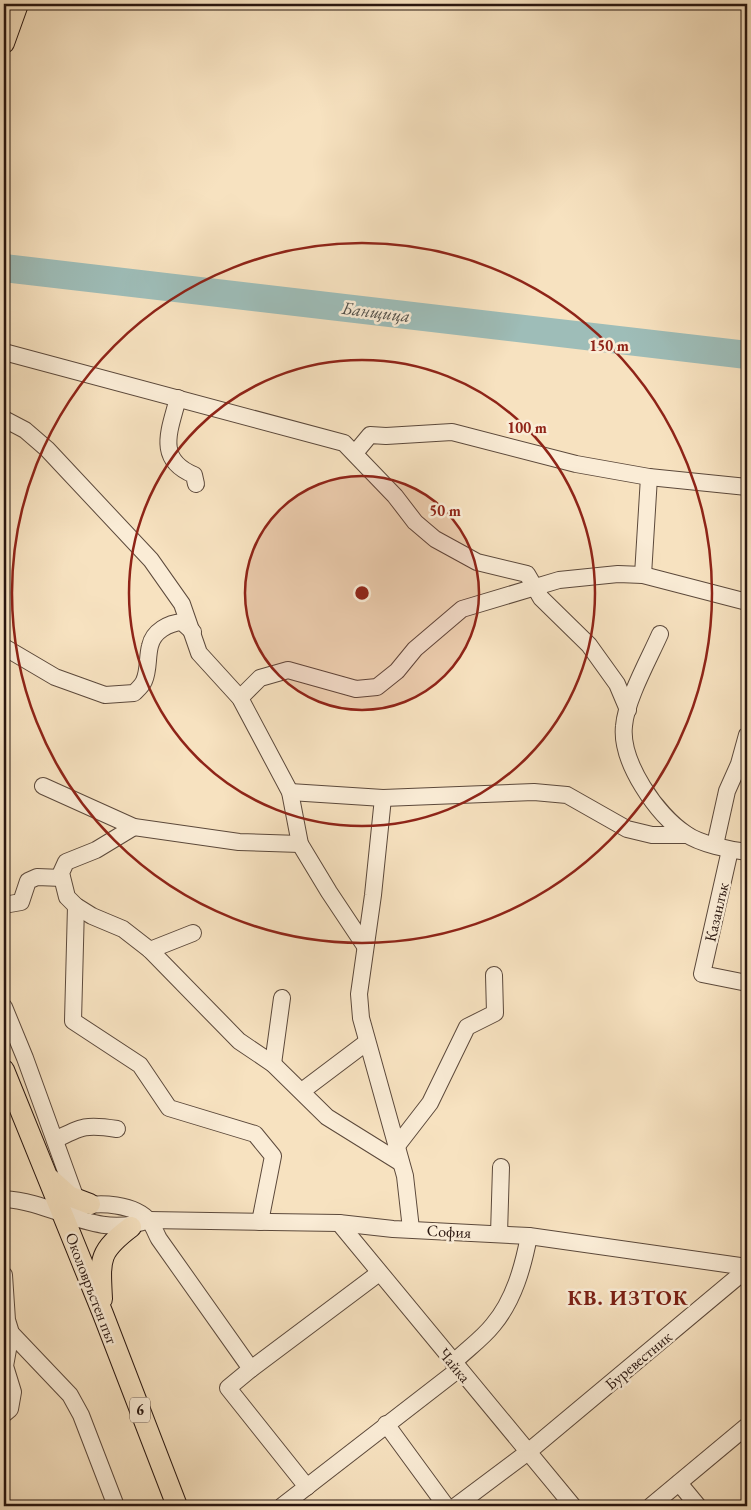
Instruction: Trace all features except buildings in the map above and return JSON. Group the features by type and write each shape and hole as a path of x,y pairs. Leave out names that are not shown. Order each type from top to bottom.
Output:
{"main road":[{"path":"4,9 7,4"},
{"path":"4,43 18,4"},
{"path":"4,1070 46,1175 76,1206"},
{"name":"Околовръстен път","path":"76,1206 103,1314 177,1506"},
{"path":"103,1314 101,1267 105,1252 111,1242 140,1224"}],"street":[{"path":"4,352 344,443 395,496 415,522 435,539 477,562 527,574 541,598 589,645 617,684 628,710"},
{"path":"178,398 168,439 170,458 182,470 194,475 196,484"},
{"path":"4,418 25,430 47,449 151,560 182,604 199,653 240,698 290,792 300,844 328,892 365,946"},
{"path":"355,453 370,435 386,436 452,432 576,464 649,477 747,487"},
{"path":"643,575 649,477"},
{"path":"240,698 260,678 288,670 356,690 377,687 397,670 415,649 462,609 521,593 534,586 558,580 618,574 643,575 747,602"},
{"path":"4,647 55,677 104,695 134,693 144,682 150,656 150,646 162,628 171,623 182,622 193,632"},
{"path":"660,634 628,710 624,726 626,754 654,802 670,821 687,835"},
{"name":"Казанлък","path":"747,735 739,764 726,791 723,847 702,974 747,983"},
{"path":"43,786 134,827 239,842 300,844"},
{"path":"290,792 383,798 534,792 567,795 627,829 652,835 687,835 723,847 747,852"},
{"path":"383,798 374,886 359,994 361,1018 367,1042 405,1176 410,1229"},
{"path":"134,827 96,850 66,862 61,873 67,897 76,906 92,916 123,929 150,950 239,1041 273,1064 327,1117 401,1163"},
{"path":"4,905 21,902 28,881 37,876 62,878"},
{"path":"76,906 73,1020 140,1065 169,1108 255,1134 273,1156 260,1222"},
{"path":"150,950 193,933"},
{"path":"396,1147 430,1103 467,1027 495,1013 494,975"},
{"path":"273,1064 282,998"},
{"path":"4,1007 55,1140 76,1206"},
{"path":"302,1091 367,1042"},
{"path":"55,1140 81,1127 96,1125 117,1129"},
{"path":"499,1234 501,1167"},
{"path":"4,1199 76,1206 129,1208 140,1224 159,1239 251,1369"},
{"name":"София","path":"76,1206 92,1224 339,1223 529,1236 747,1268"},
{"name":"Чайка","path":"339,1223 573,1506"},
{"path":"282,1506 456,1366 493,1325 522,1270 529,1236"},
{"name":"Буревестник","path":"456,1506 528,1452 747,1268"},
{"path":"307,1487 228,1388 379,1273"},
{"path":"4,1275 7,1320 11,1333 70,1395 81,1415 116,1506"},
{"path":"4,1414 10,1409 13,1392 5,1366 11,1333"},
{"path":"386,1424 446,1506"},
{"path":"651,1506 747,1426"},
{"path":"679,1483 698,1506"}],"waterway":[{"name":"Банщица","path":"4,268 747,355"}],"district":[{"name":"КВ. ИЗТОК","path":"628,1298"}]}
